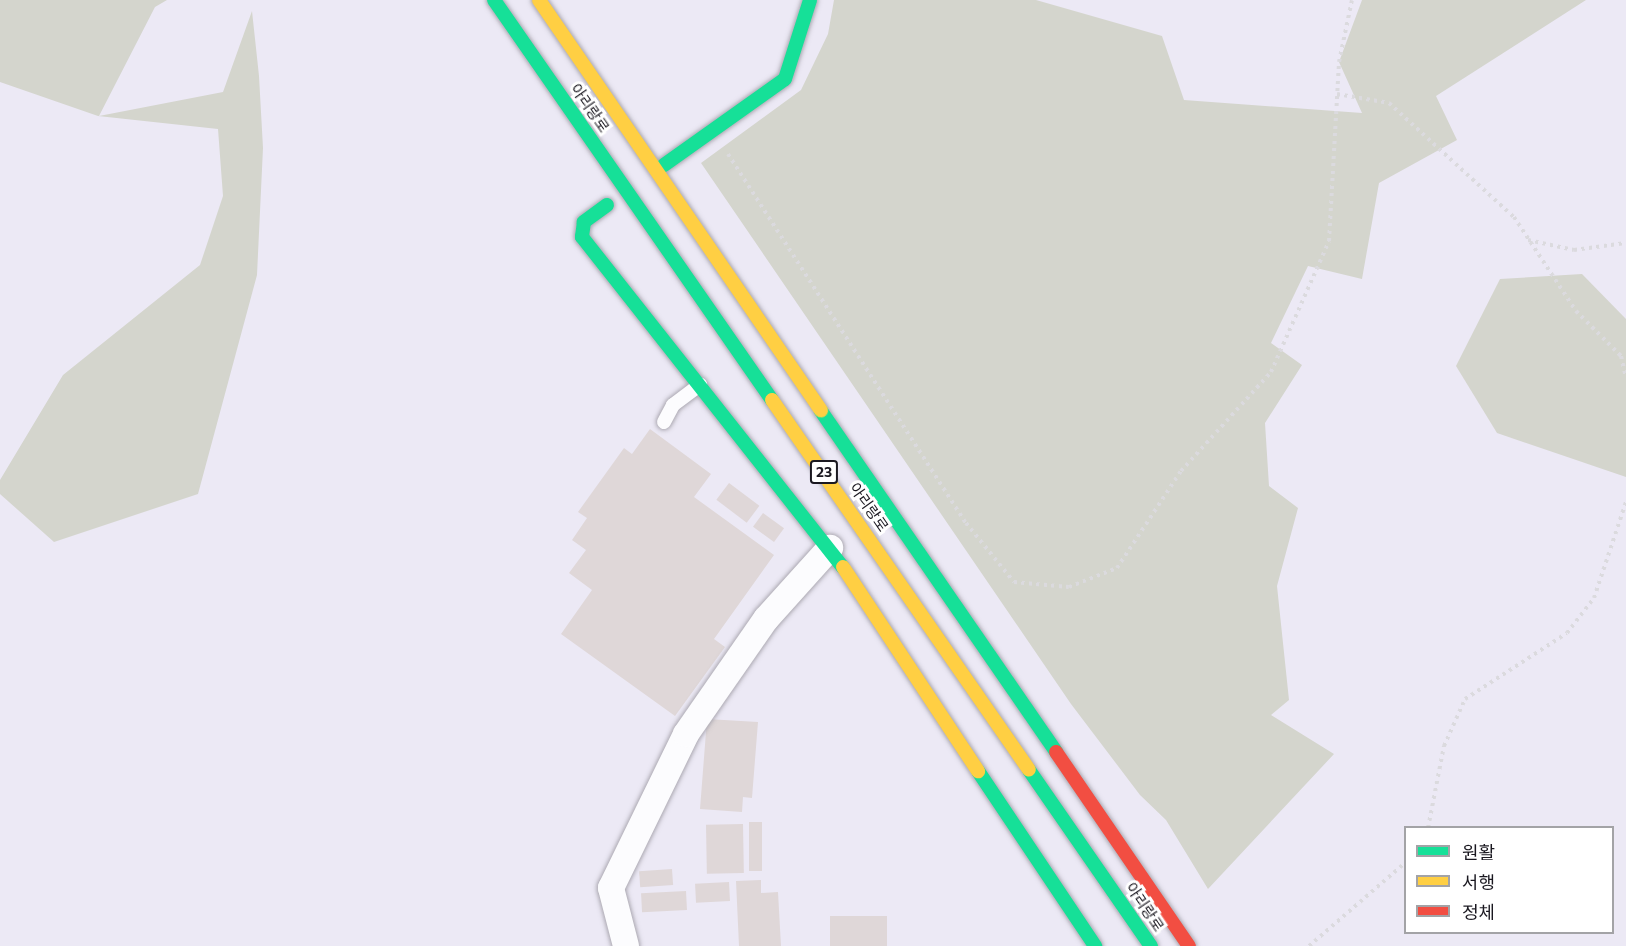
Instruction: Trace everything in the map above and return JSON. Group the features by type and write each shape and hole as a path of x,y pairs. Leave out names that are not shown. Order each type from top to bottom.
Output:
{"main road":[{"name":"아리랑로","path":"494,0 1151,946"},
{"name":"아리랑로","path":"539,0 1189,946"},
{"path":"664,165 784,79 810,0"},
{"path":"607,205 584,222 582,237 830,548 1095,946"}],"street":[{"path":"626,946 611,888 686,734 766,619 830,548"}],"lane":[{"path":"664,422 673,405 700,385"}],"path":[{"path":"713,131 966,523 1014,582 1069,588 1117,568 1181,471 1271,372 1329,241 1339,62 1352,0"},
{"path":"1337,94 1389,103 1514,218 1576,311 1621,356 1626,376"},
{"path":"1527,240 1574,250 1626,243"},
{"path":"1428,826 1444,746 1465,699 1567,633 1594,598 1626,502"},
{"path":"1309,946 1404,864"}],"shaded area":[{"path":"0,0 167,0 155,7 99,116 223,92 252,11 259,76 263,148 257,275 198,494 54,542 0,494 0,480 63,375 200,265 223,196 218,129 98,116 0,82"},
{"path":"834,0 1036,0 1162,36 1184,100 1362,113 1339,62 1362,0 1586,0 1436,96 1457,140 1379,183 1362,279 1308,266 1271,343 1302,365 1265,423 1269,486 1298,508 1277,586 1289,700 1271,715 1334,754 1208,889 1166,820 1140,795 1071,704 701,163 801,90 828,34"},
{"path":"1582,274 1626,319 1626,477 1497,433 1456,366 1500,279"}],"building":[{"path":"650,429 711,474 694,497 774,555 714,639 725,647 675,716 561,634 592,590 569,573 586,550 572,540 587,518 578,512 624,448 632,454"},
{"path":"729,483 759,506 747,523 716,500"},
{"path":"763,513 784,528 774,542 753,527"},
{"path":"707,719 758,722 752,798 743,797 742,812 700,809"},
{"path":"749,822 762,822 762,871 749,871"},
{"path":"743,824 744,873 707,874 706,825"},
{"path":"672,869 673,885 640,887 639,871"},
{"path":"761,880 761,893 778,892 781,946 739,946 736,881"},
{"path":"729,882 730,901 696,903 695,884"},
{"path":"686,891 687,910 642,912 641,893"},
{"path":"830,916 887,916 887,946 830,946"}],"traffic: fast":[{"path":"494,0 772,400"},
{"path":"664,165 785,79 810,0"},
{"path":"607,205 584,222 582,237 843,567"},
{"path":"821,411 1056,752"},
{"path":"1029,770 1151,946"},
{"path":"978,771 1095,946"}],"traffic: slow":[{"path":"539,0 821,411"},
{"path":"772,400 1029,770"},
{"path":"843,567 978,771"}],"traffic: jam":[{"path":"1056,752 1189,946"}]}
